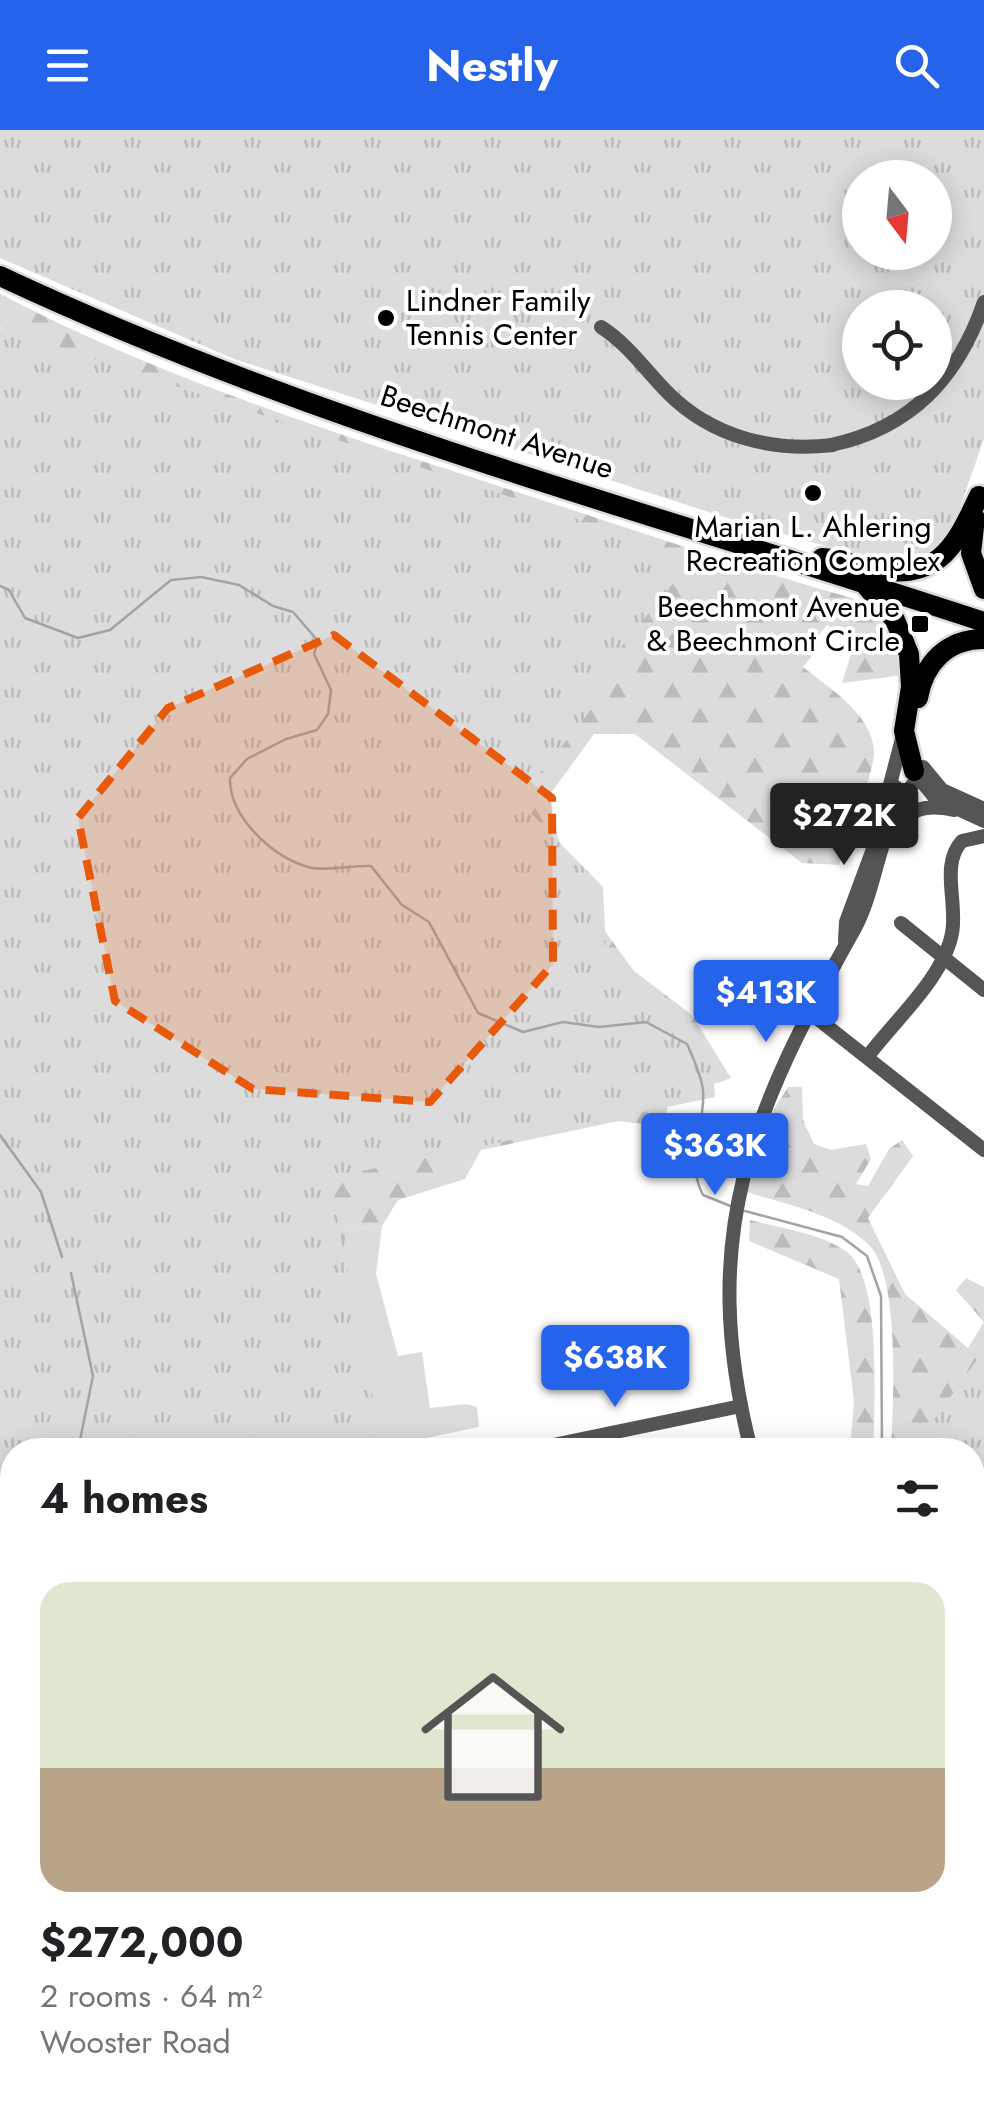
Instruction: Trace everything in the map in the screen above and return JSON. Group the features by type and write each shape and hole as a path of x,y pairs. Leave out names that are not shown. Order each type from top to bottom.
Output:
{"highway":[{"name":"Beechmont Avenue","path":"0,276 154,346 286,396 984,622"},
{"path":"792,560 828,557 904,573 927,568 962,535 982,489"},
{"path":"982,489 971,553 984,589"},
{"path":"863,582 896,620 909,654 911,687 904,731 920,772"},
{"path":"920,772 915,725 921,682 928,665 950,647 984,639"}],"street":[{"path":"602,327 622,340 679,403 709,424 777,446 832,445 882,429 936,391 970,342 984,302"},
{"path":"844,942 846,922 887,802 904,731"},
{"path":"887,802 920,772"},
{"path":"920,772 942,790 984,810"},
{"path":"920,772 954,810"},
{"path":"748,1438 731,1336 732,1234 743,1170 782,1060 810,1015 854,928 883,856 898,799 920,772"},
{"path":"883,856 906,816 927,807 954,810 984,820"},
{"path":"868,1056 944,957 953,930 953,854 962,841 984,836"},
{"path":"901,923 984,990"},
{"path":"780,989 984,1150"},
{"path":"587,1438 740,1406"}],"highlighted area":[{"path":"334,635 552,798 553,964 430,1102 253,1089 115,1001 78,818 168,708"}],"green space":[{"path":"0,130 984,130 984,439 949,538 920,562 884,562 743,523 234,359 0,258"},
{"path":"0,294 124,353 316,426 696,551 882,606 911,674 842,683 854,644 827,625 811,644 811,657 803,667 857,713 874,750 866,789 839,865 802,863 635,734 594,734 549,796 561,852 599,923 634,971 692,1015 731,1078 718,1083 674,1070 664,1127 619,1121 481,1150 465,1179 398,1200 382,1226 346,1229 342,1261 0,351 10,333 0,327"},
{"path":"0,328 694,558 590,685 602,696 518,800 603,887 607,970 677,1026 665,1029 722,1075 714,1085 715,1097 329,1178 381,1438 0,1438"},
{"path":"788,1087 802,1087 803,1120 814,1144 831,1150 866,1144 871,1159 856,1184 868,1186 889,1149 902,1140 913,1156 868,1218 905,1294 968,1348 984,1322 984,1372 943,1438 891,1438 890,1311 879,1260 868,1244 827,1218 747,1192 774,1109"},
{"path":"750,1220 837,1245 858,1267 866,1289 874,1345 874,1438 851,1438 854,1401 839,1279 749,1241"},
{"path":"382,1226 376,1274 398,1356 422,1352 430,1408 467,1404 477,1407 479,1427 427,1438 302,1438 346,1229"},
{"path":"966,1278 984,1287 984,1322 956,1290"},
{"path":"984,1350 984,1438 921,1438"}],"waterway":[{"path":"0,586 9,590 25,618 78,638 110,630 171,580 201,577 239,585 273,606 293,612 318,641 314,654 331,690 328,714 317,730 286,739 247,759 230,778 244,820 267,844 294,862 322,869 371,866 402,905 429,922 478,1013 523,1032 563,1022 599,1027 646,1022 687,1044 703,1090 695,1155 698,1182 703,1195 733,1207"},
{"path":"0,1135 41,1192 62,1257"},
{"path":"745,1211 842,1237 867,1256 881,1296 882,1438"},
{"path":"71,1273 93,1376 80,1438"}],"place":[{"name":"Lindner Family Tennis Center","path":"386,318"},
{"name":"Marian L. Ahlering Recreation Complex","path":"813,493"},
{"name":"Beechmont Avenue & Beechmont Circle","path":"920,624"}]}
